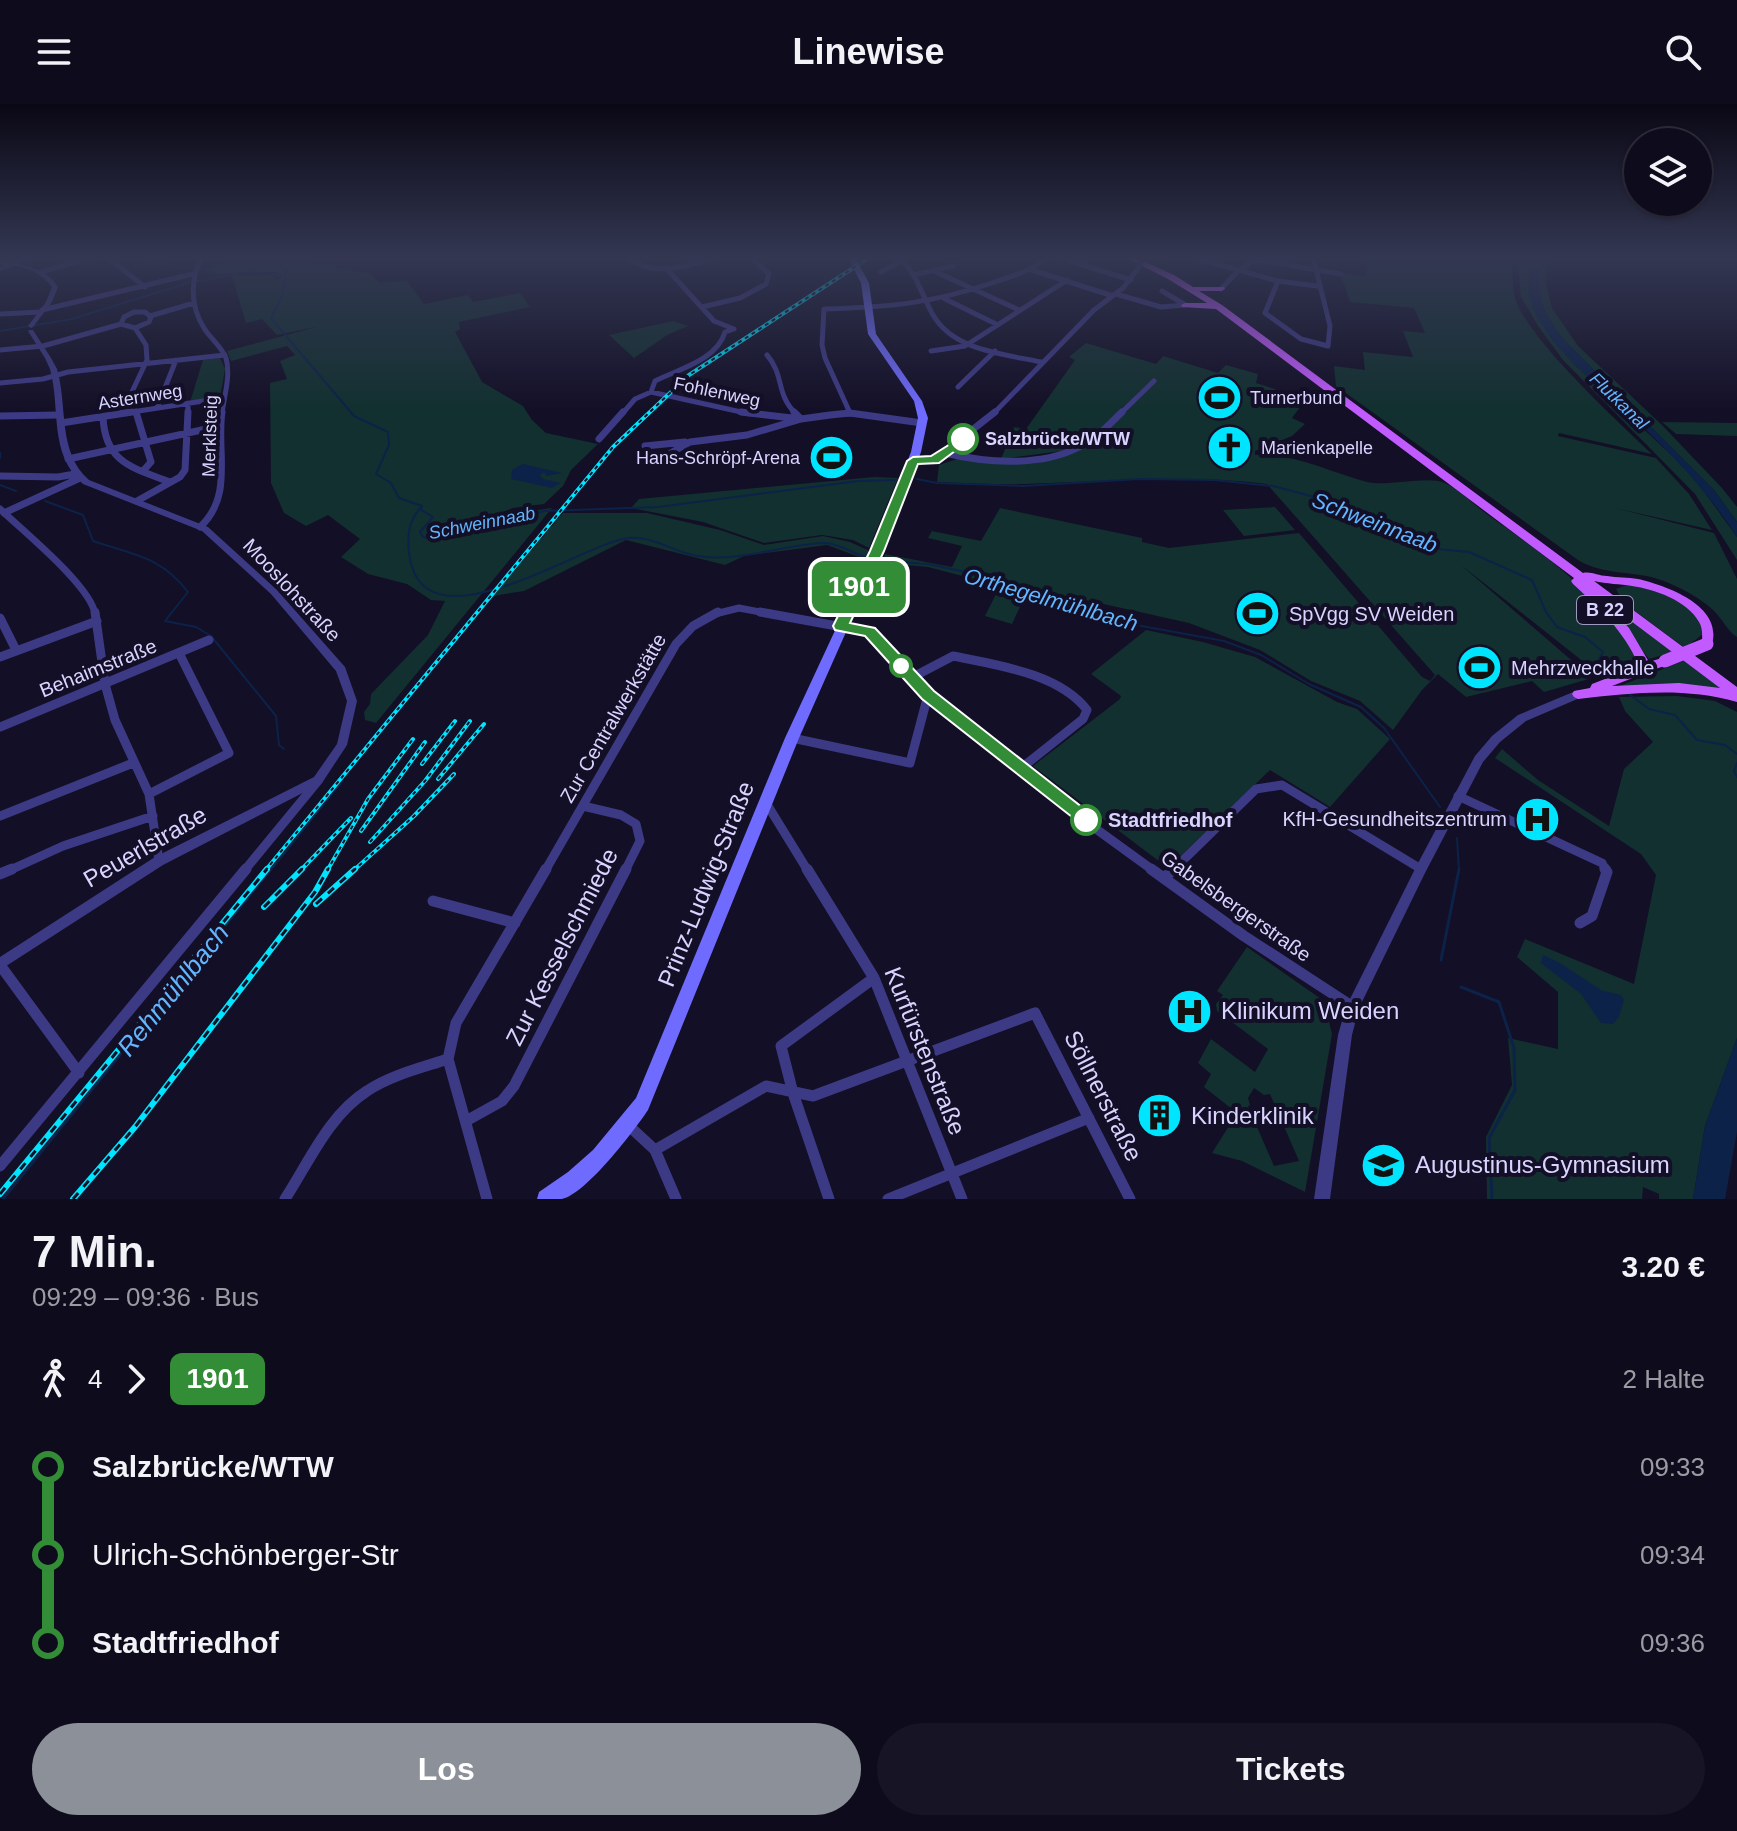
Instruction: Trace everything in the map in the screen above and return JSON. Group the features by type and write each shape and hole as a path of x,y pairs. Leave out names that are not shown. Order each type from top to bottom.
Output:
{"main road":[{"path":"868,308 872,334 915,393 923,415 922,423"},
{"name":"B 22","path":"1220,308 1737,696"},
{"name":"Prinz-Ludwig-Straße","path":"546,1199 577,1181 604,1155 642,1104 765,801 907,477 922,423"},
{"path":"1553,555 1591,577 1634,582 1672,595 1694,609 1709,631 1707,644 1600,689"},
{"name":"B 22","path":"1553,555 1629,638 1642,657 1644,664 1641,670"},
{"path":"1634,582 1618,583 1611,590 1634,616"},
{"path":"1578,694 1600,689 1664,688 1737,696"}],"street":[{"path":"44,308 31,328 43,346 55,375 68,459 78,476"},
{"path":"0,314 54,308"},
{"path":"150,316 177,308"},
{"path":"196,308 202,326 225,355"},
{"path":"651,392 655,381 692,365 722,343 725,332 703,308"},
{"path":"850,413 825,358 822,345 824,309 864,308"},
{"path":"930,308 939,325 949,334 968,343 1041,362"},
{"path":"964,308 996,324"},
{"path":"1015,308 1019,310"},
{"path":"931,351 968,343 1022,308"},
{"path":"913,461 934,460 985,422 1097,308"},
{"path":"1267,308 1265,313 1301,339 1328,346 1330,324 1325,308"},
{"path":"121,324 124,317 134,312 143,311 150,316"},
{"path":"0,350 43,346 121,324 135,328 149,322 150,316"},
{"path":"122,413 145,363 148,347 135,328"},
{"path":"0,361 10,350"},
{"path":"958,387 995,351"},
{"path":"0,383 225,355"},
{"name":"Merklsteig","path":"200,527 209,519 224,480 220,426 228,377 225,355"},
{"path":"767,355 777,367 783,401 801,419"},
{"path":"157,408 176,360"},
{"path":"945,453 1001,460 1076,449 1112,424 1154,381"},
{"name":"Fohlenweg","path":"599,439 610,431 635,398 651,392 754,415 801,419"},
{"name":"Asternweg","path":"0,416 60,419 103,417 223,398"},
{"path":"137,501 185,470 188,403"},
{"path":"136,411 151,462 143,471"},
{"path":"645,446 747,435 801,419 850,413 922,423"},
{"path":"103,417 110,451 126,465 170,482"},
{"path":"68,459 220,426"},
{"path":"664,457 690,442"},
{"path":"0,476 78,476"},
{"path":"78,476 2,512 68,573 94,605 105,684 133,763 149,794 159,861"},
{"name":"Mooslohstraße","path":"0,1166 318,780 337,754 347,731 352,701 349,688 324,648 246,564 200,527 78,476"},
{"name":"Zur Centralwerkstätte","path":"448,1059 456,1023 676,644 693,626 720,611 739,608 841,626"},
{"path":"0,618 16,650"},
{"path":"0,657 97,621"},
{"name":"Gabelsbergerstraße","path":"841,626 870,632 928,695 1020,769 1164,878 1353,1007"},
{"name":"Behaimstraße","path":"0,727 180,655 209,640"},
{"path":"149,794 229,753 180,655"},
{"path":"911,678 957,657 1058,686 1078,697 1087,710 1083,719 1020,769"},
{"path":"1322,1199 1345,1035 1353,1007 1458,796 1479,759 1496,739 1522,718 1578,694"},
{"path":"792,738 910,763 928,695"},
{"path":"0,816 133,763"},
{"name":"Peuerlstraße","path":"0,964 159,861 318,780"},
{"path":"1164,878 1256,789 1282,785 1421,869"},
{"path":"1458,796 1522,829 1537,831 1602,863 1607,872 1592,916 1580,923"},
{"name":"Kurfürstenstraße","path":"765,801 874,978 962,1199"},
{"name":"Zur Kesselschmiede","path":"466,1121 502,1101 514,1086 640,841 641,834 636,823 629,818 583,806"},
{"path":"0,874 63,846 153,816"},
{"path":"433,901 515,923"},
{"path":"0,964 79,1073"},
{"path":"829,1199 793,1093 781,1046 874,978"},
{"name":"Söllnerstraße","path":"906,1060 1035,1013 1130,1199"},
{"path":"285,1199 340,1116 357,1098 391,1078 448,1059 487,1199"},
{"path":"655,1150 766,1086 813,1096 906,1060"},
{"path":"888,1199 1089,1118"},
{"path":"628,1125 655,1150 676,1199"}],"green space":[{"path":"242,308 525,308 459,322 460,329 455,332 482,382 523,406 546,433 598,444 571,470 563,486 544,504 513,508 480,521 487,524 501,515 552,508 376,723 365,720 364,712 370,704 371,694 428,635 445,601 431,600 407,584 368,574 341,557 360,539 328,515 306,526 284,513 271,483 270,383 287,379 280,361 295,355 287,346 231,361 227,351 316,327 277,335 262,319 246,323"},
{"path":"1414,308 1520,308 1535,333 1574,378 1652,454 1559,433 1558,436 1656,458 1689,494 1712,530 1615,508 1714,533 1737,579 1737,637 1708,605 1677,587 1653,578 1598,568 1578,560 1336,386 1334,366 1365,370 1363,352 1413,357 1403,331 1425,333"},
{"path":"1528,308 1535,308 1542,324 1590,379 1680,463 1703,490 1737,537 1737,560 1695,494 1563,360"},
{"path":"1545,308 1552,308 1578,346 1662,425 1722,488 1737,507 1737,522 1714,490 1562,338"},
{"path":"673,321 688,326 667,335 634,358 609,335"},
{"path":"1086,343 1156,364 1163,356 1218,373 1226,365 1258,374 1256,383 1306,399 1292,418 1305,424 1292,436 1255,451 1255,455 1298,460 1367,482 1428,480 1445,483 1572,578 1611,618 1640,663 1604,678 1461,565 1592,678 1544,692 1532,681 1466,697 1438,674 1422,690 1393,730 1360,701 1311,681 1260,650 1189,623 1072,597 1070,604 928,567 882,563 885,554 952,567 962,546 928,538 932,531 981,541 1000,508 1142,538 1142,542 1169,548 1299,533 1422,677 1430,681 1435,675 1267,484 1176,479 1013,484 937,482 939,465 957,459 992,463 1075,451 1100,430 1062,451 1001,459 1014,427 1026,429 1075,360 1069,357"},
{"path":"220,358 225,369 220,397 190,402 203,360"},
{"path":"1662,422 1737,423 1737,436 1676,434"},
{"path":"874,477 898,478 869,548 853,540 822,535 764,543 703,522 631,508 639,499"},
{"path":"1275,507 1295,530 1244,536 1223,510"},
{"path":"563,513 647,513 720,530 764,545 823,536 850,542 870,551 865,559 827,545 744,556 725,565 626,540 524,591 493,596"},
{"path":"1579,580 1674,652 1649,659 1619,621"},
{"path":"1629,584 1675,599 1694,613 1703,634 1685,648 1623,602 1616,589"},
{"path":"999,588 1025,596 1012,624 985,616"},
{"name":"Stadtfriedhof","path":"1146,630 1255,657 1337,702 1357,709 1390,739 1330,807 1270,770 1168,868 1033,766 1120,699 1121,696 1091,674"},
{"path":"1686,660 1724,688 1617,687"},
{"path":"1677,696 1715,701 1737,712 1737,1038 1705,1126 1693,1199 1659,1199 1659,1194 1643,1187 1642,1199 1487,1199 1486,1137 1512,1085 1508,1038 1558,1049 1558,992 1517,957 1525,939 1634,984 1656,875 1641,854 1495,758 1502,749 1538,780 1609,826 1624,769 1653,742 1625,711 1619,697"},
{"path":"1247,947 1324,1001 1332,1034 1305,1192 1242,1161 1212,1153 1237,1113 1204,1087 1211,1074 1198,1063 1211,1039 1255,1072 1268,1049 1217,1011 1216,1004 1223,995 1217,991","holes":["1254,1088 1264,1095 1270,1094 1299,1161 1274,1166 1248,1106 1248,1098"]}],"water":[{"name":"Flutkanal","path":"1533,308 1545,308 1562,338 1714,490 1737,522 1737,537 1713,503 1672,456 1553,341"},
{"path":"523,464 562,473 547,476 544,472 540,475 543,479 561,483 552,488 511,479 512,470"},
{"path":"1543,955 1601,990 1621,995 1624,1000 1619,1017 1613,1024 1601,1023 1581,994 1541,963"},
{"path":"1737,1038 1737,1132 1725,1199 1693,1199 1705,1126"}],"waterway":[{"name":"Schweinnaab","path":"0,331 72,319 107,308"},
{"name":"Schweinnaab","path":"276,308 271,318 354,416 388,432 389,445 376,474 391,483 399,498 422,506 421,510 433,517 420,532 423,537 433,539 455,529 488,526 544,511 658,507 858,481 895,480"},
{"name":"Rehmühlbach","path":"0,453 0,458"},
{"name":"Schweinnaab","path":"917,479 937,483 1023,486 1140,479 1214,480 1273,486 1322,499 1437,549 1469,552 1532,580 1546,612 1557,627 1585,637 1603,652 1595,667 1608,677"},
{"name":"Rehmühlbach","path":"0,485 16,491"},
{"name":"Rehmühlbach","path":"45,501 83,515 93,541 145,558 178,580 188,592 165,621 196,627 211,636 276,716 279,745 284,749"},
{"name":"Orthegelmühlbach","path":"421,507 410,528 409,552 420,582 441,595 470,595 505,586 628,538 646,539 698,556 730,557 830,543 865,557"},
{"name":"Orthegelmühlbach","path":"885,561 928,564 961,571 1079,604 1114,621 1224,641 1261,655 1309,684 1361,707 1384,728 1440,807"},
{"name":"Schweinnaab","path":"1629,694 1649,709 1675,715 1697,740 1725,745 1737,754"},
{"name":"Schweinnaab","path":"1737,763 1734,771 1737,777"},
{"name":"Rehmühlbach","path":"270,871 343,780"},
{"name":"Orthegelmühlbach","path":"1457,838 1459,869"},
{"name":"Rehmühlbach","path":"3,1199 271,869"},
{"name":"Orthegelmühlbach","path":"1441,960 1459,869"},
{"path":"1461,987 1499,1002 1514,1048 1515,1090 1489,1138 1492,1199"}],"railway":[{"path":"265,871 613,447 689,375 792,308"},
{"path":"422,764 455,721"},
{"path":"370,842 425,781 470,721"},
{"path":"438,779 484,724"},
{"path":"327,871 368,799 413,739"},
{"path":"361,831 425,742"},
{"path":"353,871 414,816 454,774"},
{"path":"300,871 351,818"},
{"path":"0,1194 267,869"},
{"path":"73,1199 135,1127 315,892 328,869"},
{"path":"316,904 355,869"},
{"path":"264,907 300,871"}],"bus line":[{"name":"1901","path":"963,439 934,460 913,461 877,551 841,626 870,632 928,695 1086,820"}],"place":[{"name":"Turnerbund","path":"1219,398"},
{"name":"Salzbrücke/WTW","path":"963,439"},
{"name":"Marienkapelle","path":"1230,448"},
{"name":"Hans-Schröpf-Arena","path":"831,458"},
{"name":"SpVgg SV Weiden","path":"1258,614"},
{"name":"Mehrzweckhalle","path":"1480,668"},
{"name":"KfH-Gesundheitszentrum","path":"1538,819"},
{"name":"Stadtfriedhof","path":"1086,820"},
{"name":"Klinikum Weiden","path":"1190,1011"},
{"name":"Kinderklinik","path":"1160,1116"},
{"name":"Augustinus-Gymnasium","path":"1384,1165"}]}
